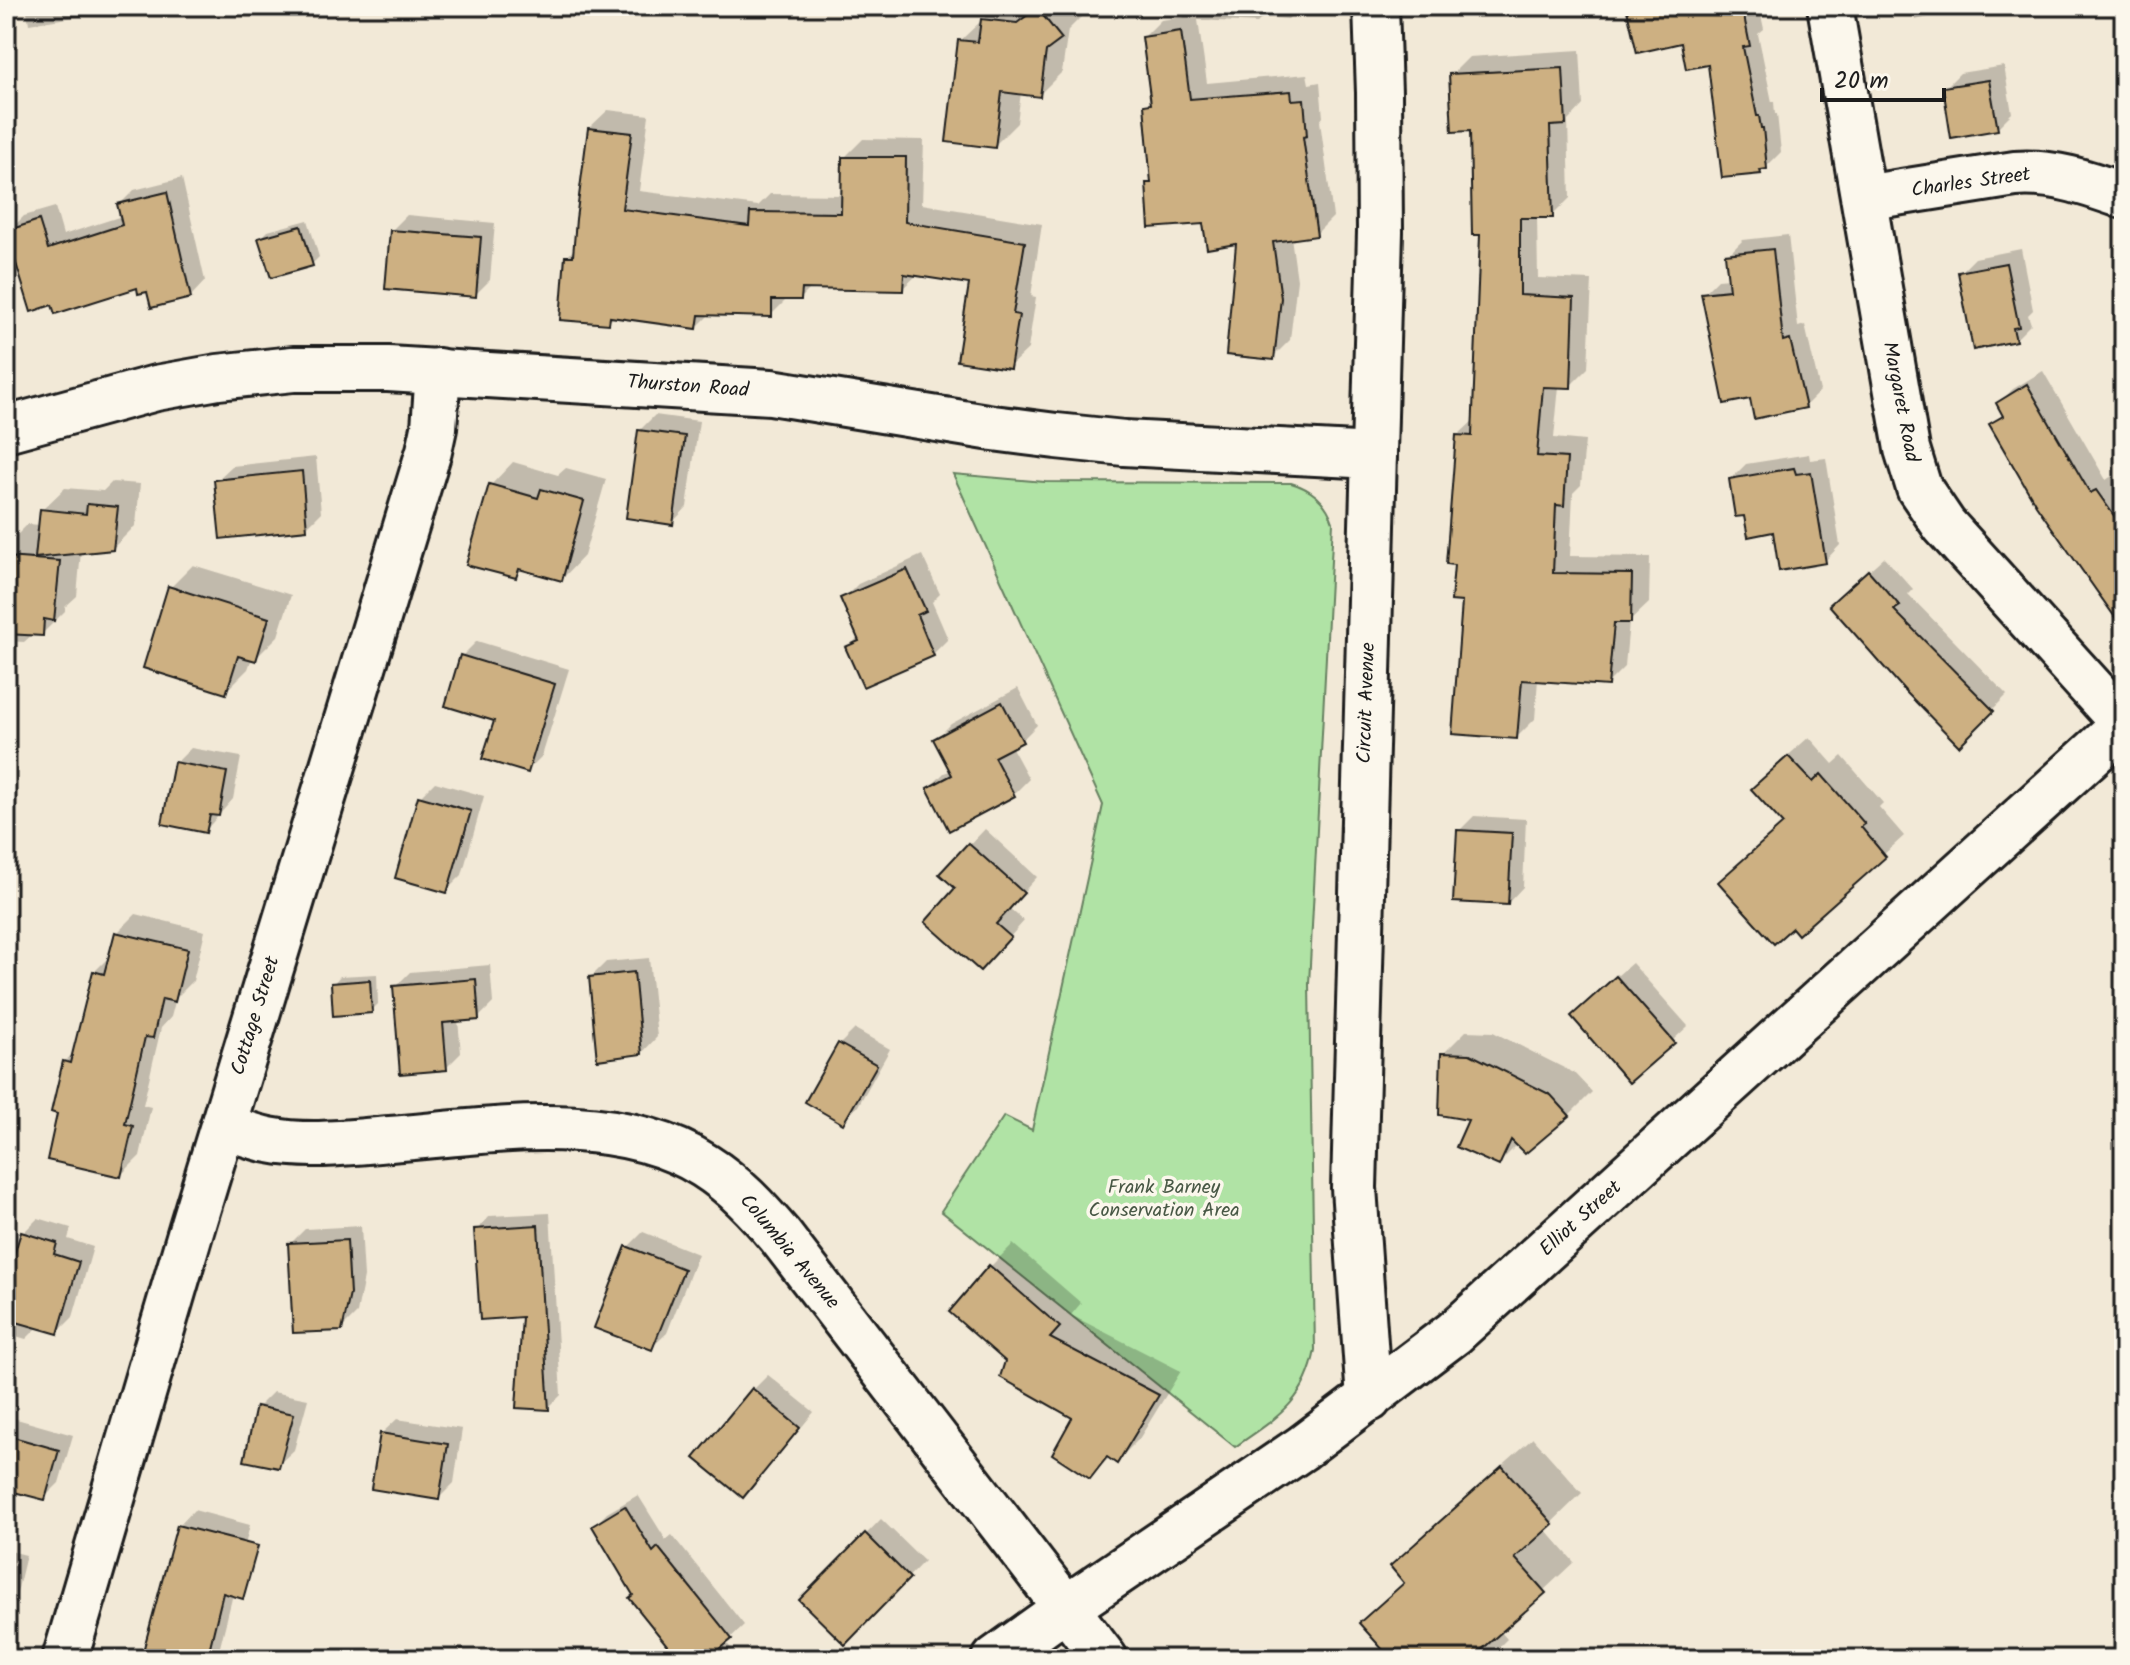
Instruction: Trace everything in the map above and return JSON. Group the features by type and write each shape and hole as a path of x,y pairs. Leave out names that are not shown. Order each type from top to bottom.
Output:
{"street":[{"name":"Circuit Avenue","path":"1369,1399 1354,1188 1380,161 1376,6"},
{"name":"Margaret Road","path":"1830,6 1907,449 1919,488 1944,525 2124,724"},
{"name":"Charles Street","path":"1864,198 2034,172 2070,178 2124,196"},
{"name":"Thurston Road","path":"6,429 156,388 218,377 323,368 438,371 771,392 993,428 1124,443 1374,456"},
{"name":"Cottage Street","path":"65,1659 223,1126 429,451 438,371"},
{"name":"Elliot Street","path":"995,1659 1302,1448 1454,1333 2124,724"},
{"name":"Columbia Avenue","path":"223,1126 270,1141 323,1144 514,1129 583,1129 645,1141 703,1165 732,1185 780,1236 1105,1659"}],"green space":[{"name":"Frank Barney Conservation Area","path":"953,474 1045,482 1291,483 1317,497 1333,522 1309,984 1315,1350 1304,1383 1287,1408 1235,1447 941,1211 1004,1116 1032,1130 1103,805"}],"building":[{"path":"1626,6 1742,6 1750,46 1743,47 1757,116 1763,128 1767,169 1760,170 1761,174 1722,178 1708,65 1686,69 1681,43 1637,53"},
{"path":"1037,8 1062,39 1046,51 1040,97 1002,92 995,148 946,142 958,40 978,42 981,19 1017,23"},
{"path":"1181,31 1190,99 1291,91 1292,100 1304,99 1307,136 1303,137 1317,236 1273,242 1281,298 1274,360 1226,355 1236,244 1207,249 1203,224 1149,228 1146,183 1151,183 1144,105 1151,104 1142,37"},
{"path":"1563,68 1566,125 1550,126 1553,218 1520,218 1520,295 1574,298 1571,388 1543,387 1537,456 1567,458 1564,506 1556,505 1553,573 1632,574 1631,623 1614,623 1608,686 1522,680 1517,739 1452,734 1462,602 1451,601 1454,565 1446,564 1456,435 1472,436 1480,235 1472,235 1470,131 1452,132 1449,74"},
{"path":"1989,80 1998,130 1951,138 1943,87"},
{"path":"588,128 632,133 622,209 749,226 750,212 841,213 842,157 906,157 905,222 1025,242 1013,314 1019,315 1010,369 957,361 969,284 904,274 903,291 802,289 801,300 772,300 772,317 699,315 697,329 610,317 609,324 560,320 565,256 573,256"},
{"path":"167,192 191,298 151,308 147,292 138,294 137,288 55,314 52,305 31,312 6,231 39,220 48,249 122,225 117,204"},
{"path":"301,226 313,266 271,278 258,238"},
{"path":"390,230 481,237 476,297 385,289"},
{"path":"1773,249 1783,341 1790,339 1806,408 1754,419 1750,399 1724,404 1701,293 1729,290 1725,254"},
{"path":"2006,263 2019,327 2013,328 2016,341 1973,350 1958,272"},
{"path":"2027,384 2090,493 2096,490 2124,530 2124,630 2036,505 1989,424 2003,416 1996,403"},
{"path":"638,430 685,436 673,525 626,518"},
{"path":"1794,468 1796,474 1811,472 1826,563 1779,571 1773,532 1748,537 1744,516 1735,517 1729,479"},
{"path":"302,471 307,530 220,539 214,480"},
{"path":"489,484 538,498 541,489 584,501 562,581 519,569 516,578 466,565"},
{"path":"87,504 118,507 113,550 35,558 40,509 86,514"},
{"path":"6,557 60,561 54,621 44,619 43,636 6,634"},
{"path":"907,569 926,611 917,615 934,656 863,687 845,647 859,641 840,598"},
{"path":"1868,570 1900,606 1894,610 1994,711 1959,746 1829,605"},
{"path":"168,586 269,618 256,661 238,656 226,694 143,668"},
{"path":"460,655 555,684 528,773 482,759 494,721 445,706"},
{"path":"1002,702 1023,742 994,757 1015,796 949,831 927,788 952,775 933,739"},
{"path":"1788,756 1813,782 1821,774 1865,824 1861,827 1886,857 1798,935 1792,928 1774,944 1718,882 1783,824 1751,789"},
{"path":"174,762 227,772 219,816 210,815 206,833 162,824"},
{"path":"418,796 471,811 447,893 395,878"},
{"path":"1457,830 1512,833 1508,905 1453,902"},
{"path":"968,843 1024,893 996,924 1011,937 980,971 925,922 955,888 939,874"},
{"path":"115,932 188,949 175,1002 162,999 153,1038 145,1037 125,1124 133,1126 121,1177 47,1160 57,1114 51,1112 63,1061 70,1063 93,971 104,974"},
{"path":"634,972 642,1054 597,1060 589,977"},
{"path":"1616,976 1675,1043 1629,1083 1571,1016"},
{"path":"476,979 479,1020 443,1023 447,1070 400,1074 393,986"},
{"path":"370,980 372,1013 333,1016 331,983"},
{"path":"838,1043 877,1065 843,1124 805,1102"},
{"path":"1441,1053 1470,1054 1551,1095 1570,1116 1525,1154 1511,1140 1499,1166 1456,1147 1468,1120 1439,1115"},
{"path":"538,1225 549,1410 516,1408 522,1317 480,1320 474,1229"},
{"path":"21,1232 57,1243 54,1254 79,1262 58,1334 6,1319 6,1281"},
{"path":"347,1240 350,1294 342,1331 293,1333 288,1243"},
{"path":"626,1246 684,1269 652,1350 594,1328"},
{"path":"989,1265 1060,1327 1050,1338 1159,1395 1117,1464 1107,1457 1090,1479 1052,1454 1072,1418 1000,1377 1005,1361 949,1312"},
{"path":"752,1388 800,1428 743,1498 694,1458"},
{"path":"256,1406 294,1414 279,1468 244,1461"},
{"path":"380,1433 448,1444 439,1500 371,1489"},
{"path":"6,1435 59,1450 45,1500 6,1490"},
{"path":"1502,1466 1553,1524 1515,1558 1546,1593 1471,1659 1391,1659 1359,1623 1404,1583 1390,1566"},
{"path":"625,1506 653,1552 658,1547 732,1639 708,1659 678,1659 629,1598 633,1595 592,1526"},
{"path":"177,1525 258,1546 243,1599 223,1593 207,1659 141,1659"},
{"path":"865,1533 910,1578 845,1645 799,1600"}]}
